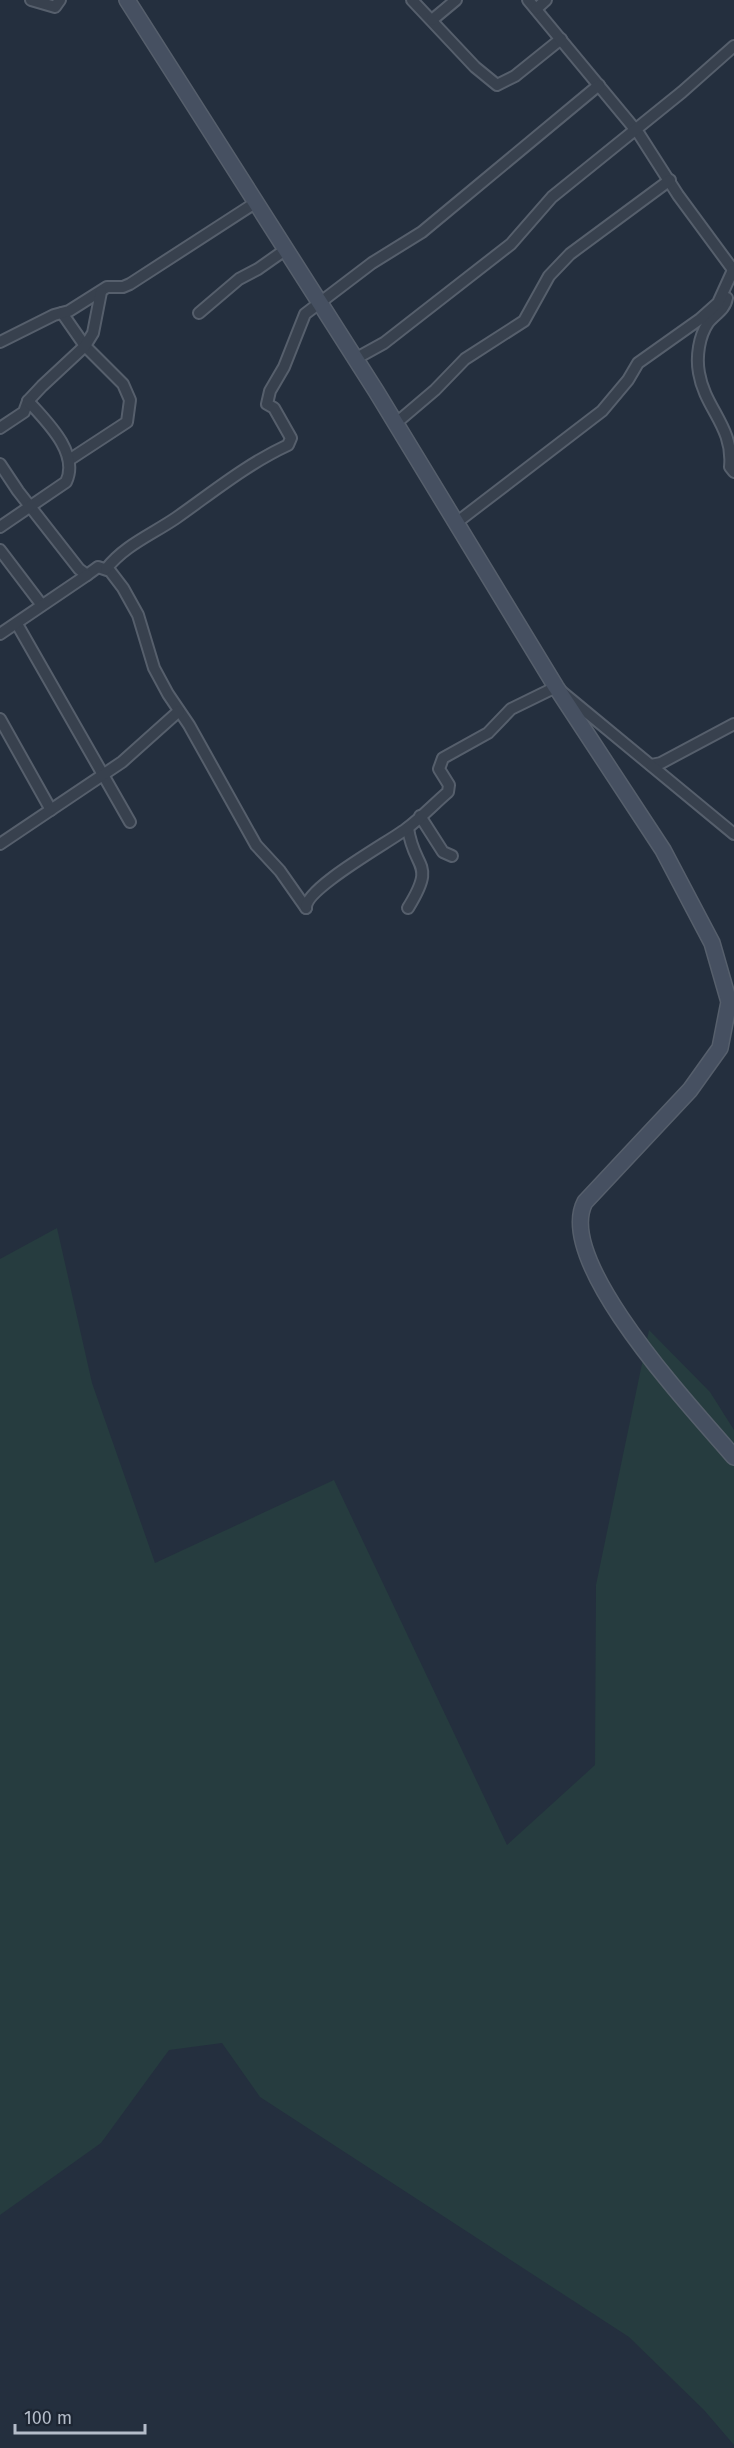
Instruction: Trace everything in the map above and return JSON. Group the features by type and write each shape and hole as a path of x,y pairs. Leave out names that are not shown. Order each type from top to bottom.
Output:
{"main road":[{"path":"127,0 355,359 556,687 663,850 712,943 729,1002 720,1048 690,1090 585,1202 579,1218 589,1259 606,1296 635,1340 734,1457"}],"street":[{"path":"32,0 55,7 60,0"},
{"path":"412,0 475,67 497,85 515,76 561,39"},
{"path":"432,20 456,0"},
{"path":"456,523 602,411 628,380 638,363 700,320 718,303 734,270 636,130 532,4 546,0"},
{"path":"355,359 384,343 511,244 552,197 636,130 734,46"},
{"path":"106,569 118,554 174,519 262,457 288,445 291,438 274,408 267,404 270,391 284,368 305,315 422,232 599,85"},
{"path":"395,424 435,390 465,358 524,321 549,276 570,254 670,180"},
{"path":"0,342 62,313 107,287 123,287 130,284 255,203"},
{"path":"199,313 239,279 285,250"},
{"path":"0,429 24,412 28,401 85,346 93,333 101,292"},
{"path":"725,292 726,304 709,322 702,335 698,370 701,384 731,440 733,453 730,467 734,472"},
{"path":"62,313 85,346 123,384 130,400 128,422 69,460"},
{"path":"0,527 66,482 70,474 69,460 63,445 28,401"},
{"path":"0,464 79,569 87,575"},
{"path":"0,550 40,604"},
{"path":"0,634 17,624 40,604 98,567 116,576 133,604 153,668 256,845 280,871 306,908 309,898 342,870 408,828 449,790 449,785 440,773 441,760 488,733 512,709 556,687 734,834"},
{"path":"17,624 130,822"},
{"path":"2,840 51,810 140,748 179,711"},
{"path":"0,719 4,737 51,810"},
{"path":"651,765 661,764 734,724"},
{"path":"420,816 443,852 452,856"},
{"path":"408,828 410,842 419,858 424,876 420,890 408,908"}],"green space":[{"path":"57,1228 92,1383 155,1563 334,1480 507,1845 595,1765 596,1585 649,1330 710,1392 734,1430 734,2445 704,2410 629,2337 260,2097 222,2043 169,2050 101,2143 0,2215 0,1259"}]}
